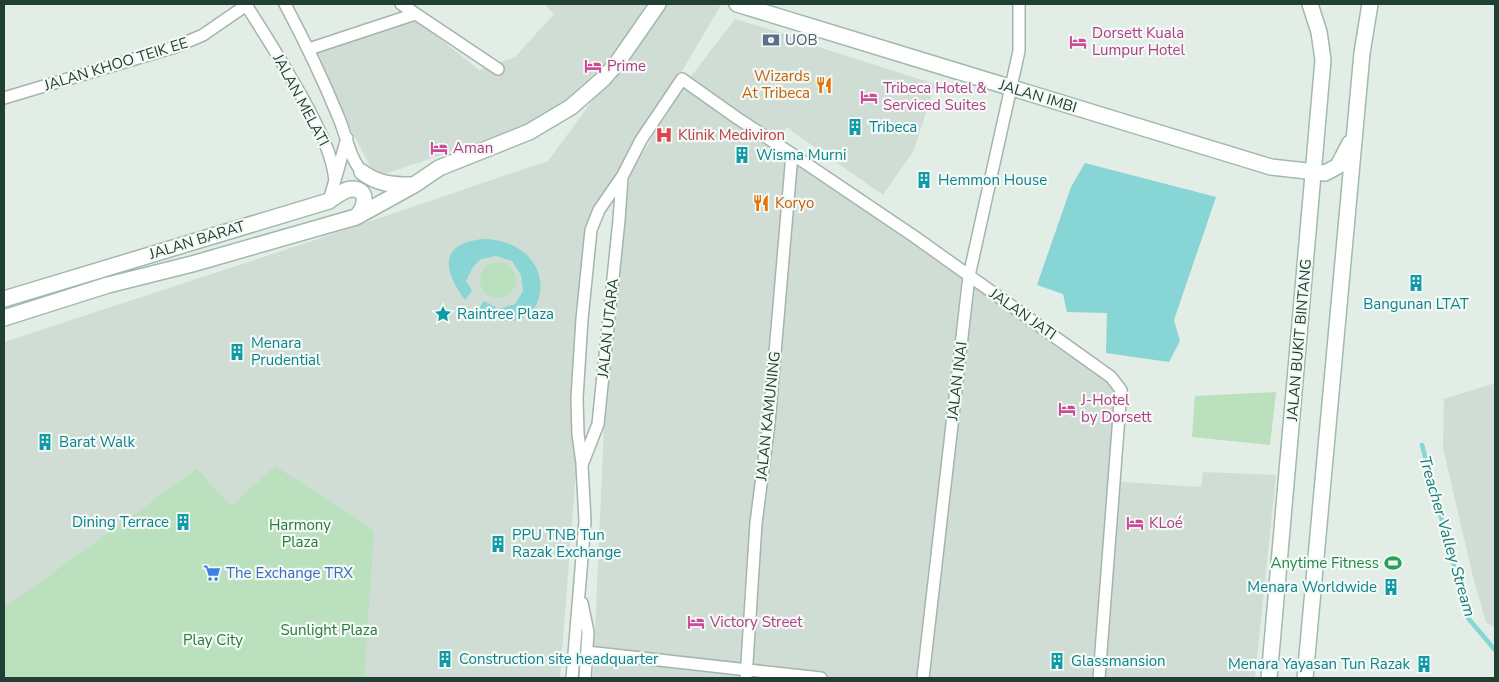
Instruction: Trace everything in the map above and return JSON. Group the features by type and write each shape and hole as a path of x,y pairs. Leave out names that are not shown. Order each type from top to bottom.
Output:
{"street":[{"name":"JALAN MELATI","path":"285,4 308,49 347,138 356,165 362,172"},
{"path":"401,4 498,69"},
{"name":"JALAN BARAT","path":"4,318 108,285 192,264 356,217 414,185 439,168 529,132 571,107 618,63 658,4"},
{"name":"JALAN IMBI","path":"737,4 1271,168 1313,173"},
{"name":"JALAN INAI","path":"923,678 969,276 1019,51 1019,4"},
{"name":"JALAN BUKIT BINTANG","path":"1269,678 1323,60 1319,32 1310,4"},
{"name":"JALAN MELATI","path":"247,5 291,76 325,143 335,180 329,201"},
{"name":"JALAN KHOO TEIK EE","path":"4,98 175,47 203,35 247,5"},
{"path":"1304,678 1348,218 1354,135 1368,7"},
{"path":"308,49 415,14"},
{"name":"JALAN JATI","path":"682,79 915,237 1111,377 1121,390 1099,678"},
{"name":"JALAN UTARA","path":"572,678 585,521 582,465 598,424 622,177 640,140 682,79"},
{"path":"1313,173 1325,173 1338,166 1354,135"},
{"path":"335,180 347,138"},
{"path":"325,143 370,178 379,182 414,185"},
{"name":"JALAN KAMUNING","path":"746,674 756,523 769,423 792,154"},
{"path":"582,465 578,434 577,398 582,319 591,230 599,210 622,177"},
{"name":"JALAN BARAT","path":"4,299 329,201 349,189 356,189 361,192 365,199 362,211 356,217"},
{"name":"JALAN UTARA","path":"579,592 588,632 585,678"},
{"path":"587,652 746,674 821,678"}],"shaded area":[{"path":"544,4 646,4 628,41 591,84 530,125 376,177 346,121 315,46 418,21 479,70 515,57 554,14"},
{"path":"663,4 721,5 585,236 576,472 560,678 4,678 4,342 548,161"},
{"path":"735,19 812,42 812,45 935,84 914,150 883,195 786,127 779,150 1107,381 1116,392 1110,481 1201,487 1203,472 1276,475 1255,678 593,678 604,426 625,218 627,178 692,75"},
{"path":"1495,383 1495,628 1486,622 1474,581 1443,448 1444,399"}],"green space":[{"path":"498,262 505,263 511,267 515,273 515,287 511,293 505,297 498,298 491,297 485,293 481,287 480,280 481,273 485,267 491,263"},
{"path":"1276,392 1270,445 1192,437 1195,396"},
{"name":"The Exchange TRX","path":"275,466 374,531 364,678 4,678 4,608 197,469 231,506"}],"water":[{"path":"1085,163 1216,197 1174,320 1180,341 1169,362 1106,353 1107,313 1067,312 1063,294 1037,285 1071,187"},
{"path":"484,239 511,245 529,258 539,275 540,293 534,308 521,319 502,321 477,311 484,301 499,309 515,304 523,291 521,275 512,261 496,256 481,259 473,267 466,281 472,291 465,300 452,278 449,260 452,252 459,246"}],"waterway":[{"name":"Treacher Valley Stream","path":"1422,445 1468,618 1495,650"}],"place":[{"name":"UOB","path":"771,40"},
{"name":"Dorsett Kuala Lumpur Hotel","path":"1078,42"},
{"name":"Prime","path":"593,66"},
{"name":"Wizards At Tribeca","path":"824,85"},
{"name":"Tribeca Hotel & Serviced Suites","path":"869,97"},
{"name":"Tribeca","path":"855,127"},
{"name":"Klinik Mediviron","path":"664,135"},
{"name":"Aman","path":"439,148"},
{"name":"Wisma Murni","path":"742,155"},
{"name":"Hemmon House","path":"924,180"},
{"name":"Koryo","path":"761,203"},
{"name":"Bangunan LTAT","path":"1416,283"},
{"name":"Raintree Plaza","path":"443,314"},
{"name":"Menara Prudential","path":"237,352"},
{"name":"J-Hotel by Dorsett","path":"1067,409"},
{"name":"Barat Walk","path":"45,442"},
{"name":"Dining Terrace","path":"183,522"},
{"name":"KLoé","path":"1135,523"},
{"name":"PPU TNB Tun Razak Exchange","path":"498,544"},
{"name":"Anytime Fitness","path":"1393,563"},
{"name":"The Exchange TRX","path":"212,573"},
{"name":"Menara Worldwide","path":"1391,587"},
{"name":"Victory Street","path":"696,622"},
{"name":"Construction site headquarter","path":"445,659"},
{"name":"Glassmansion","path":"1057,661"},
{"name":"Menara Yayasan Tun Razak","path":"1424,664"}],"park label":[{"name":"Harmony Plaza","path":"300,534"},
{"name":"Sunlight Plaza","path":"329,630"},
{"name":"Play City","path":"213,640"}]}
